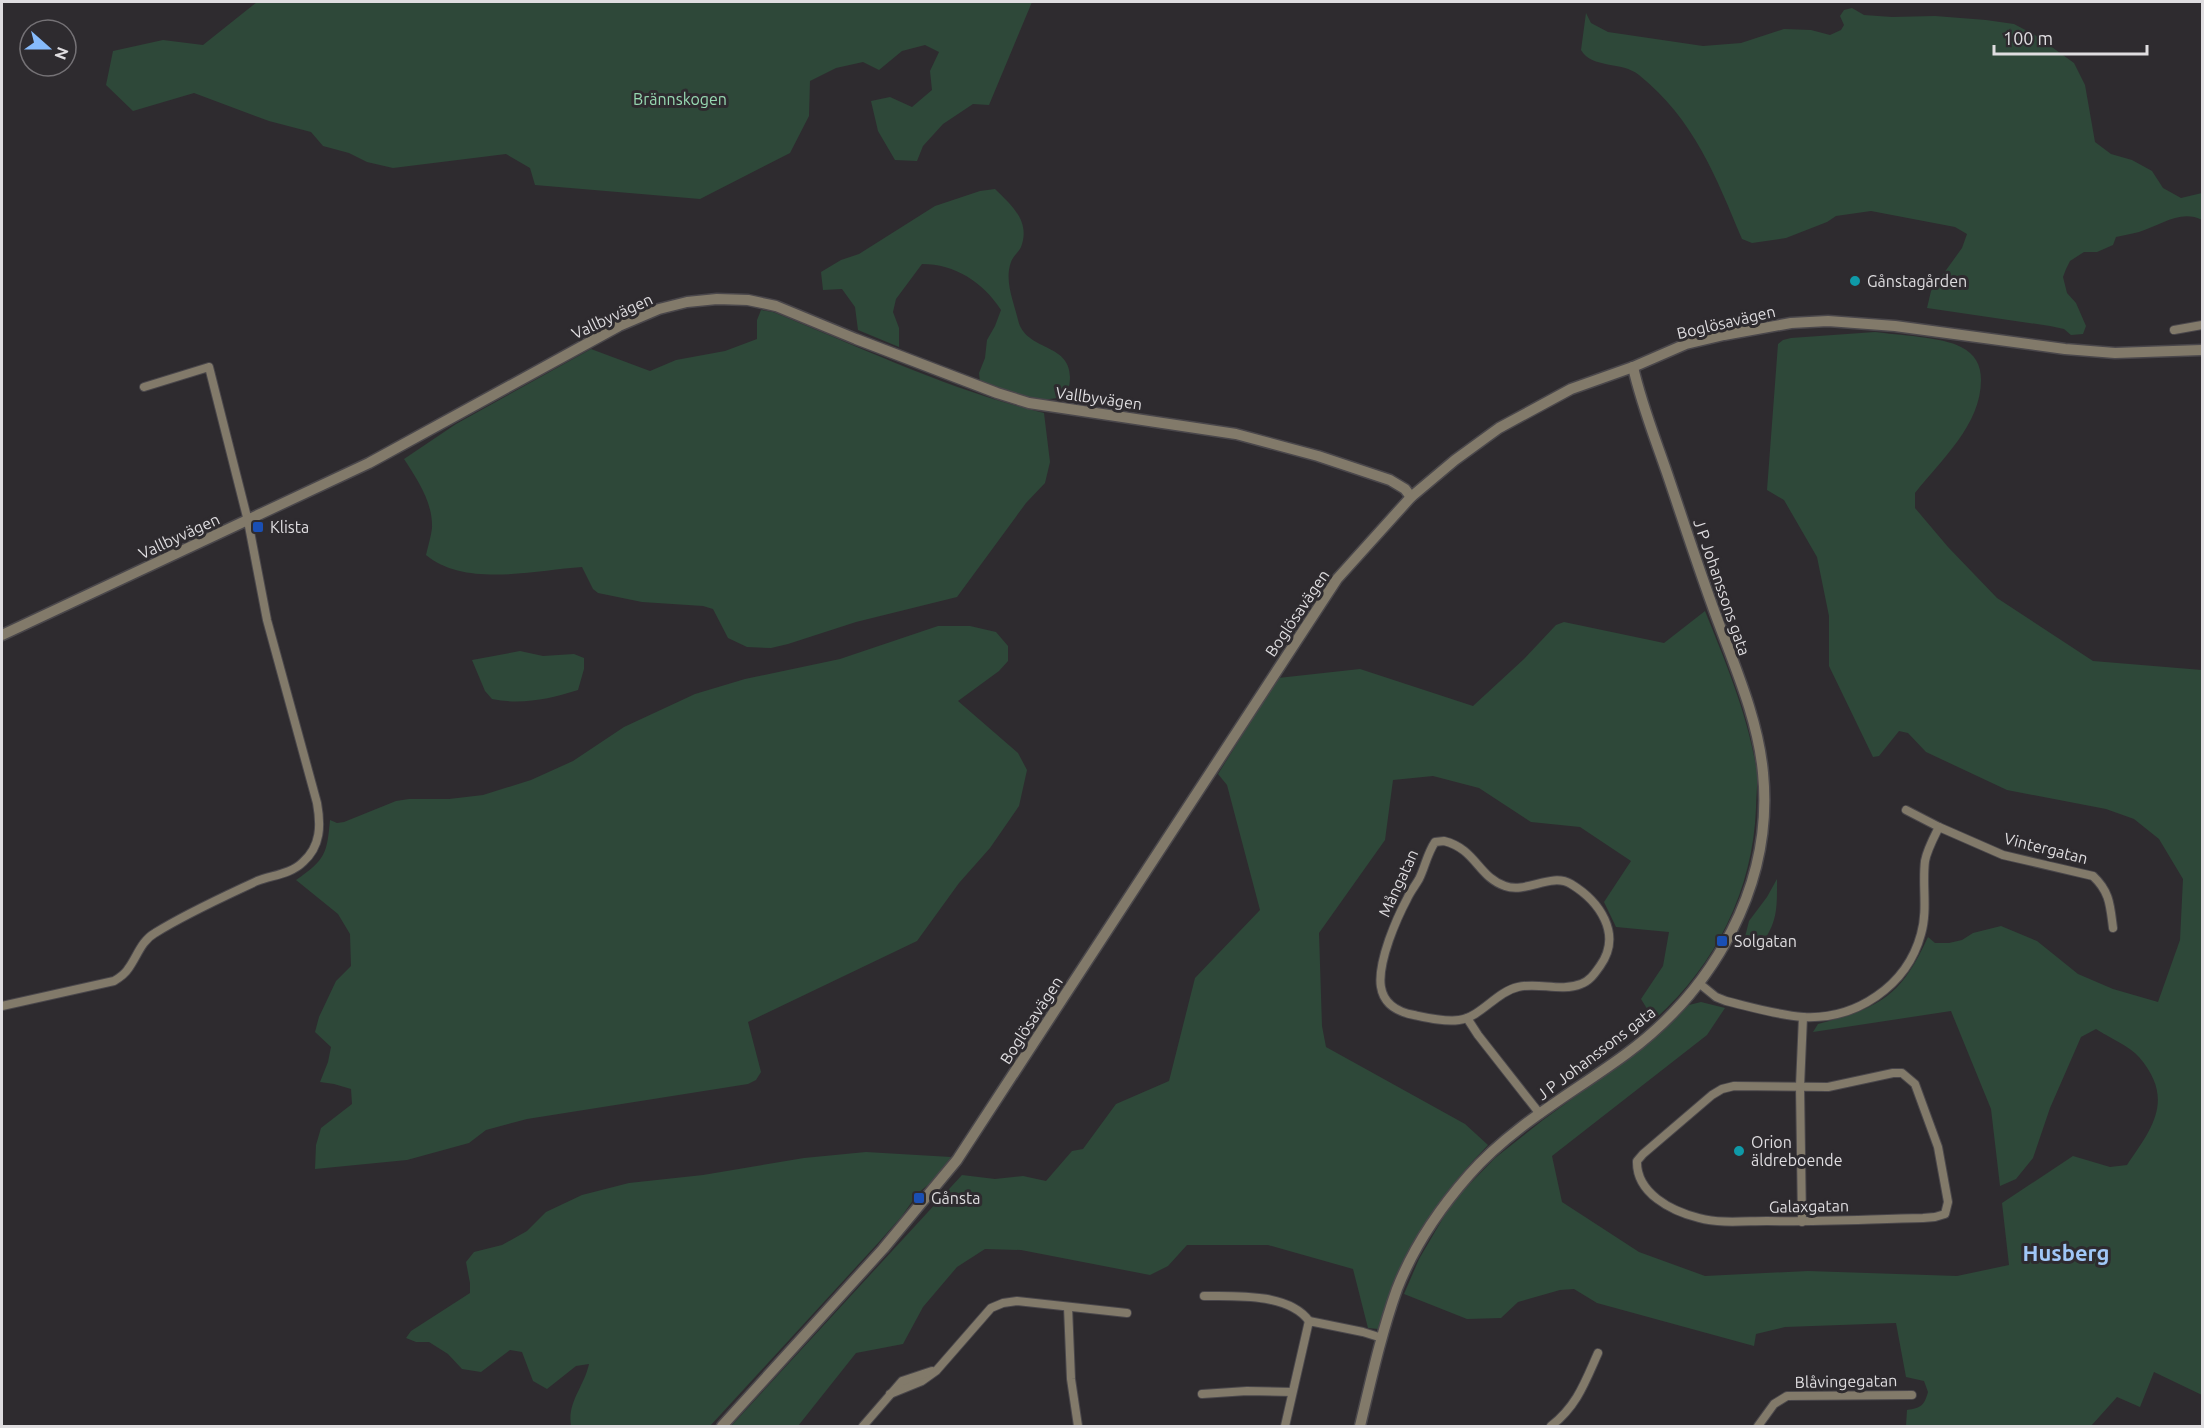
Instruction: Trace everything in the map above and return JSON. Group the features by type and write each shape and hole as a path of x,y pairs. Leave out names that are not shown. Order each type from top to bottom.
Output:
{"street":[{"name":"Vallbyvägen","path":"2,635 369,463 618,326 659,309 687,302 717,299 748,300 776,306 971,384 1029,403 1236,434 1318,456 1390,480 1405,489 1411,497"},
{"name":"Boglösavägen","path":"722,1426 883,1249 957,1160 1337,579 1411,497 1455,460 1499,428 1571,389 1633,367 1686,344 1724,334 1791,323 1828,321 1895,326 2064,349 2115,353 2202,350"},
{"path":"2174,330 2202,325"},
{"path":"2,1006 114,981 128,971 139,950 152,934 261,880 292,871 303,863 316,843 320,829 318,810 267,620 248,521 210,367 144,387"},
{"name":"J P Johanssons gata","path":"1360,1426 1382,1338 1398,1286 1426,1233 1442,1209 1472,1172 1496,1148 1658,1029 1700,984 1724,948 1736,926 1751,884 1761,843 1764,774 1752,715 1709,598 1633,367"},
{"name":"Vintergatan","path":"1906,810 2003,855 2093,876 2104,886 2110,903 2113,928"},
{"path":"1700,984 1716,997 1726,1001 1803,1017 1836,1014 1869,1002 1895,981 1910,963 1921,935 1926,912 1925,860 1939,827"},
{"name":"Mångatan","path":"1444,841 1462,848 1492,879 1504,886 1515,888 1558,880 1568,882 1595,904 1610,929 1609,945 1604,960 1593,976 1582,984 1568,987 1534,985 1516,987 1467,1018 1456,1020 1404,1014 1385,1000 1380,990 1381,964 1397,920 1407,897 1418,880 1429,851 1436,842 1444,841"},
{"path":"1802,1222 1800,1086 1803,1017"},
{"path":"1467,1018 1540,1114"},
{"name":"Galaxgatan","path":"1893,1072 1902,1073 1909,1078 1915,1084 1938,1147 1948,1202 1945,1214 1935,1217 1802,1222 1715,1221 1680,1212 1658,1199 1639,1181 1637,1161 1643,1154 1722,1089 1734,1086 1800,1086 1828,1087 1893,1072"},
{"path":"1204,1296 1243,1296 1274,1301 1294,1307 1302,1312 1309,1321 1382,1338"},
{"path":"863,1426 890,1394 922,1381 936,1371 991,1308 1017,1301 1127,1313"},
{"path":"1068,1307 1071,1379 1078,1426"},
{"path":"1286,1426 1309,1321"},
{"path":"1551,1426 1576,1402 1599,1353"},
{"path":"1202,1394 1247,1391 1292,1392"},
{"name":"Blåvingegatan","path":"1758,1426 1774,1404 1787,1396 1912,1395"}],"green space":[{"name":"Brännskogen","path":"257,2 1032,2 989,105 973,104 943,124 923,146 917,161 895,160 878,131 871,101 890,97 912,107 932,90 930,71 939,52 925,45 902,51 879,70 863,62 836,68 810,81 809,116 790,153 700,199 535,185 530,168 506,154 393,168 367,162 349,153 323,146 311,132 269,121 194,93 133,111 106,85 113,51 163,40 203,45"},
{"path":"1852,8 1864,15 1935,16 2014,24 2035,35 2074,63 2085,85 2095,142 2111,154 2132,160 2152,171 2163,188 2181,198 2202,193 2202,220 2186,216 2171,219 2139,232 2116,237 2113,245 2097,252 2084,252 2070,261 2063,277 2067,293 2076,303 2086,326 2083,334 2071,335 2064,329 2050,326 1927,308 1931,291 1962,248 1967,234 1955,227 1871,211 1836,216 1827,222 1786,238 1752,243 1742,239 1712,171 1675,110 1639,75 1624,68 1592,60 1581,50 1586,13 1591,23 1608,32 1703,46 1741,43 1784,29 1811,30 1830,35 1841,30 1844,25 1840,16 1844,10"},
{"path":"995,189 1018,214 1023,229 1021,247 1009,269 1010,291 1018,320 1023,331 1031,339 1060,355 1067,363 1070,375 1068,391 1056,398 1028,397 980,382 979,373 985,358 987,340 1001,310 977,283 957,271 922,264 896,299 893,312 899,328 899,347 858,330 855,307 842,289 823,290 821,272 841,260 859,254 935,206 980,191"},
{"path":"761,310 773,312 942,381 1044,413 1050,462 1045,483 1026,503 957,597 856,622 788,644 771,648 747,647 728,638 713,609 703,606 642,602 598,593 593,589 582,567 523,573 481,574 442,565 426,555 432,528 430,509 423,491 404,459 456,424 591,349 650,371 676,360 725,351 757,339 757,320"},
{"path":"1875,332 1953,344 1970,353 1978,365 1981,380 1974,412 1958,441 1915,493 1915,508 1948,547 1997,598 2093,661 2202,670 2202,1395 2154,1372 2140,1407 2117,1397 2091,1426 1906,1426 1907,1410 1921,1406 1928,1392 1924,1381 1906,1377 1896,1323 1785,1327 1756,1334 1754,1346 1597,1303 1574,1289 1560,1290 1518,1302 1501,1318 1467,1319 1404,1294 1419,1259 1446,1213 1460,1194 1495,1158 1660,1033 1689,1005 1701,1002 1725,1008 1707,1035 1552,1156 1562,1202 1639,1252 1705,1276 1808,1271 1957,1276 2009,1265 2002,1203 2073,1156 2110,1167 2127,1165 2152,1125 2158,1100 2156,1086 2150,1072 2135,1053 2096,1029 2081,1037 2050,1108 2033,1158 2016,1179 2000,1186 1991,1109 1951,1011 1813,1032 1818,1024 1857,1012 1886,997 1908,974 1928,937 1935,943 1949,943 1962,940 1973,933 2001,926 2037,941 2078,974 2113,989 2158,1002 2180,940 2183,879 2159,839 2134,819 2106,809 2007,790 1926,752 1908,733 1899,731 1879,756 1873,757 1829,666 1829,616 1817,557 1784,500 1767,490 1778,344 1791,338"},
{"path":"1705,611 1736,690 1753,751 1757,781 1753,839 1747,869 1727,925 1695,976 1654,1020 1641,999 1663,966 1669,932 1616,927 1604,902 1631,861 1580,827 1531,822 1479,788 1433,776 1393,780 1385,840 1319,933 1322,1026 1326,1047 1465,1124 1488,1145 1450,1188 1421,1230 1398,1276 1378,1329 1368,1328 1353,1269 1268,1245 1187,1245 1168,1266 1150,1275 1021,1250 985,1249 957,1267 923,1307 903,1344 856,1353 798,1426 731,1426 962,1175 995,1179 1023,1176 1046,1181 1072,1151 1083,1149 1116,1104 1169,1081 1195,978 1260,910 1227,785 1218,774 1278,678 1360,669 1473,706 1524,659 1556,625 1564,622 1664,643"},
{"path":"938,626 970,626 996,632 1008,646 1008,661 999,671 958,701 1018,753 1027,770 1019,806 990,848 959,883 917,941 748,1022 761,1072 756,1080 748,1084 527,1119 486,1130 469,1143 407,1160 315,1169 316,1145 321,1128 352,1104 351,1089 320,1082 331,1047 315,1032 319,1017 336,981 351,966 350,934 338,914 296,880 313,867 323,855 328,841 330,820 337,823 344,822 396,801 483,795 531,780 573,761 624,727 695,694 745,679 840,659"},
{"path":"520,651 543,656 574,654 584,658 584,669 578,690 535,700 492,699 485,691 472,660"},
{"path":"1777,879 1773,923 1759,947 1752,949 1744,941 1749,921"},
{"path":"866,1152 951,1157 934,1180 918,1193 902,1216 879,1242 710,1426 571,1426 571,1409 589,1364 576,1366 547,1389 533,1381 522,1352 510,1350 481,1372 462,1369 448,1354 429,1342 416,1342 406,1338 411,1331 470,1293 466,1262 474,1252 502,1245 527,1231 546,1212 582,1195 629,1183 703,1175 804,1158"}],"place":[{"name":"Gånstagården","path":"1855,281"},
{"name":"Klista","path":"258,527"},
{"name":"Solgatan","path":"1722,941"},
{"name":"Orion äldreboende","path":"1739,1151"},
{"name":"Gånsta","path":"919,1198"}],"district":[{"name":"Husberg","path":"2066,1253"}]}
